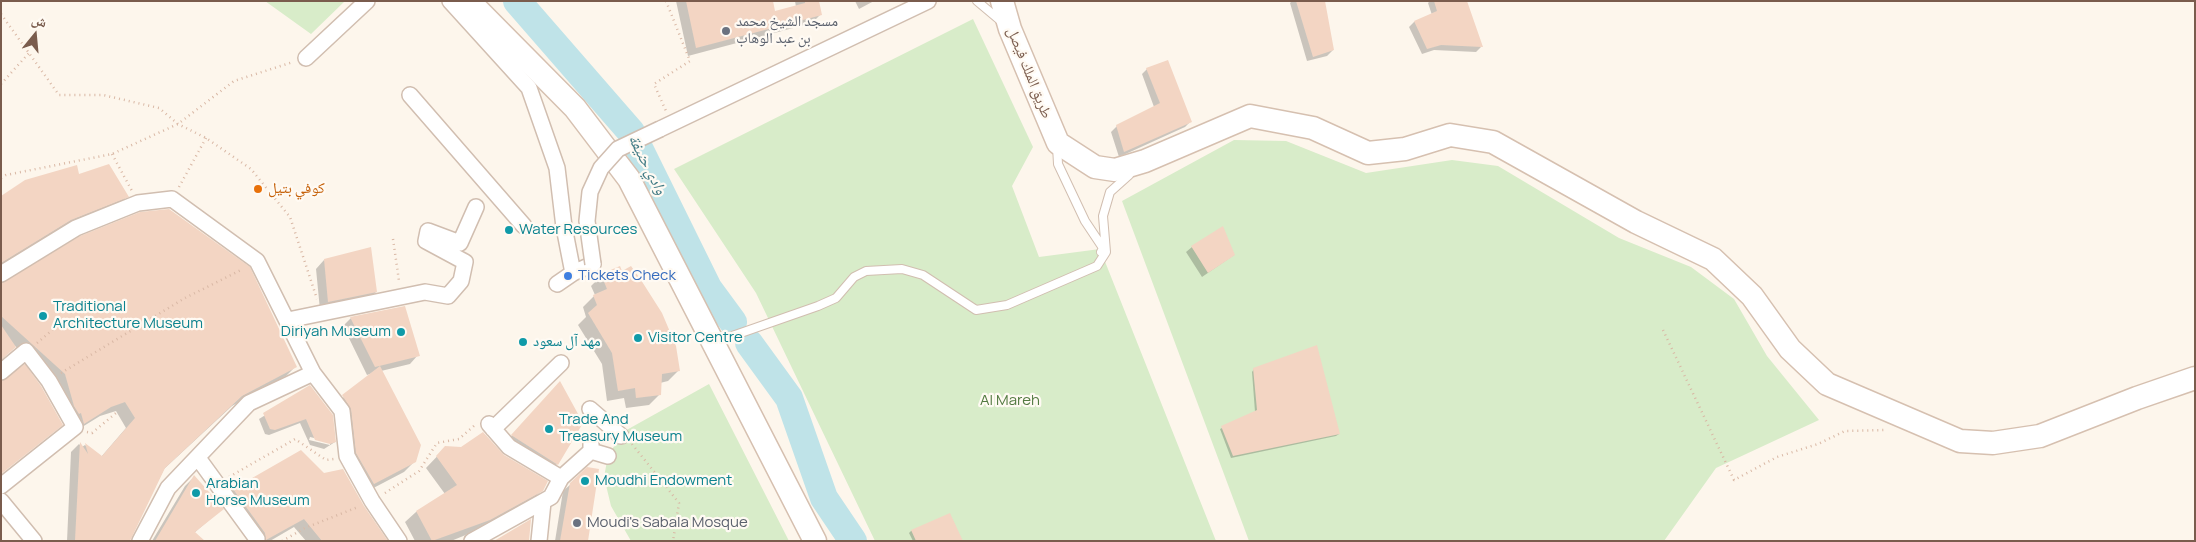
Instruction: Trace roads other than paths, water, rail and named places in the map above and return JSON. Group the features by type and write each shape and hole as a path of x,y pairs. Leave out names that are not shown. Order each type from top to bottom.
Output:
{"street":[{"path":"306,58 367,1"},
{"path":"450,1 529,88 557,168 564,227 573,273"},
{"path":"469,1 575,108 629,178 815,541"},
{"path":"557,284 573,273 593,264 587,221 590,192 601,168 618,149 928,1"},
{"name":"طريق الملك فيصل","path":"1002,1 1010,29 1058,144"},
{"path":"410,94 524,226"},
{"path":"1058,144 1095,167 1115,170 1145,161 1250,116 1313,128 1368,153 1405,149 1450,135 1493,142 1636,222 1713,259 1752,296 1790,350 1827,384 1960,441 1993,443 2040,436 2146,394 2195,378"},
{"path":"1,274 76,228 138,203 172,199 257,261 313,373 342,411 347,456 372,501 399,541"},
{"path":"288,320 322,315 425,292 448,296 461,281 465,262 426,240 428,231 460,243 476,207"},
{"path":"1,372 26,351 49,381 74,426 1,486"},
{"path":"560,478 509,448 491,427 561,363"},
{"path":"140,541 168,488 250,403 313,373"},
{"path":"590,409 621,436"},
{"path":"472,541 551,497 560,478 591,447 608,456"},
{"path":"198,458 257,539"},
{"path":"1,502 34,541"},
{"path":"539,541 543,502"}],"lane":[{"path":"977,1 1010,29"},
{"path":"1058,144 1058,164 1085,220 1102,248 1097,266"},
{"path":"714,342 836,298 854,277 866,271 902,269 923,275 976,310 1007,305 1097,266 1106,252 1103,216 1110,192 1145,161"}],"waterway":[{"name":"وادي حنيفة","path":"517,1 631,132 708,288 733,322"},
{"name":"وادي حنيفة","path":"749,343 789,398 824,498 853,541"}],"place":[{"name":"مسجد الشيخ محمد بن عبد الوهاب","path":"726,31"},
{"name":"كوفي بتيل","path":"258,189"},
{"name":"Water Resources","path":"509,230"},
{"name":"Tickets Check","path":"568,276"},
{"name":"Traditional Architecture Museum","path":"43,316"},
{"name":"Diriyah Museum","path":"401,332"},
{"name":"Visitor Centre","path":"638,338"},
{"name":"مهد آل سعود","path":"523,342"},
{"name":"Trade And Treasury Museum","path":"549,429"},
{"name":"Moudhi Endowment","path":"585,481"},
{"name":"Arabian Horse Museum","path":"196,493"},
{"name":"Moudi's Sabala Mosque","path":"577,523"}],"park label":[{"name":"Al Mareh","path":"1010,401"}]}
